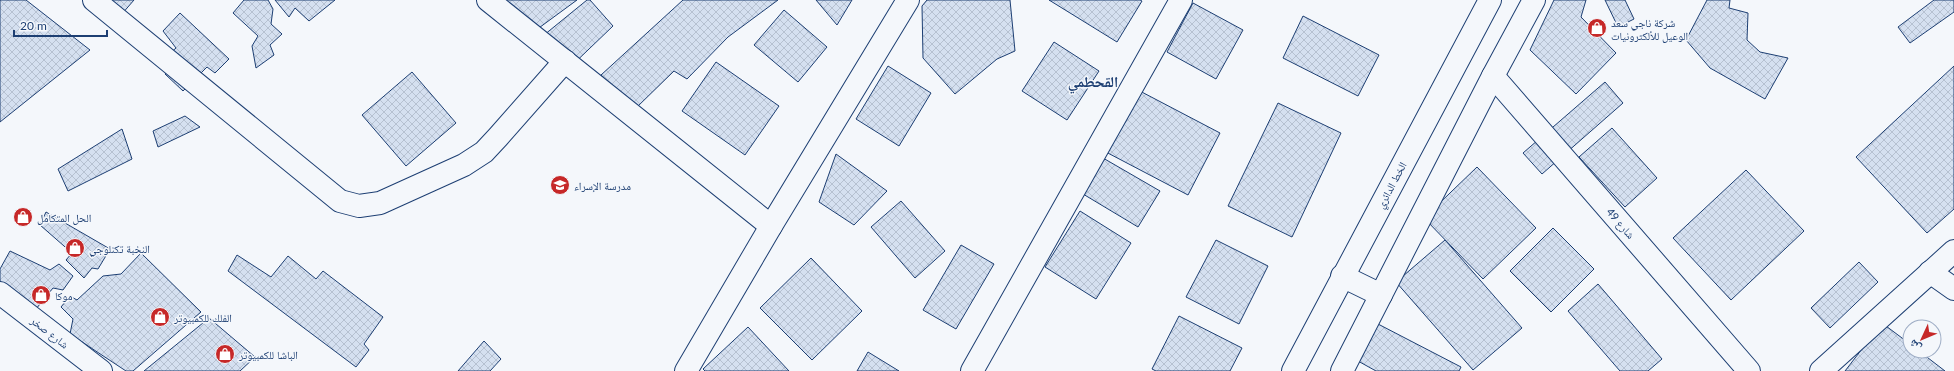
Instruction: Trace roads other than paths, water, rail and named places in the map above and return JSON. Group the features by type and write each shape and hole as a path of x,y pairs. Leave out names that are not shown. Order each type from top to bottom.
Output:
{"street":[{"path":"94,0 340,201 359,206 380,204 464,165 484,152 565,61"},
{"path":"488,0 771,226"},
{"path":"686,371 771,226 908,0"},
{"path":"972,371 1181,0"},
{"name":"الخط الدائري","path":"1293,371 1342,276 1490,0"},
{"path":"1342,371 1493,76 1534,0"},
{"name":"شارع 49","path":"1493,76 1749,371"},
{"path":"1821,371 1954,251"},
{"path":"1930,272 1954,289"},
{"path":"1342,276 1381,295"},
{"name":"شارع صخر","path":"0,293 101,371"}],"place":[{"name":"شركة ناجي سعد الوعيل للألكترونيات","path":"1597,28"},
{"name":"مدرسة الإسراء","path":"560,185"},
{"name":"الحل المتكامل","path":"23,217"},
{"name":"النخبة تكنلوجي","path":"75,248"},
{"name":"موكا","path":"41,295"},
{"name":"الفلك للكمبيوتر","path":"160,317"},
{"name":"الباشا للكمبيوتر","path":"225,354"}],"district":[{"name":"القحطمي","path":"1093,81"}]}
